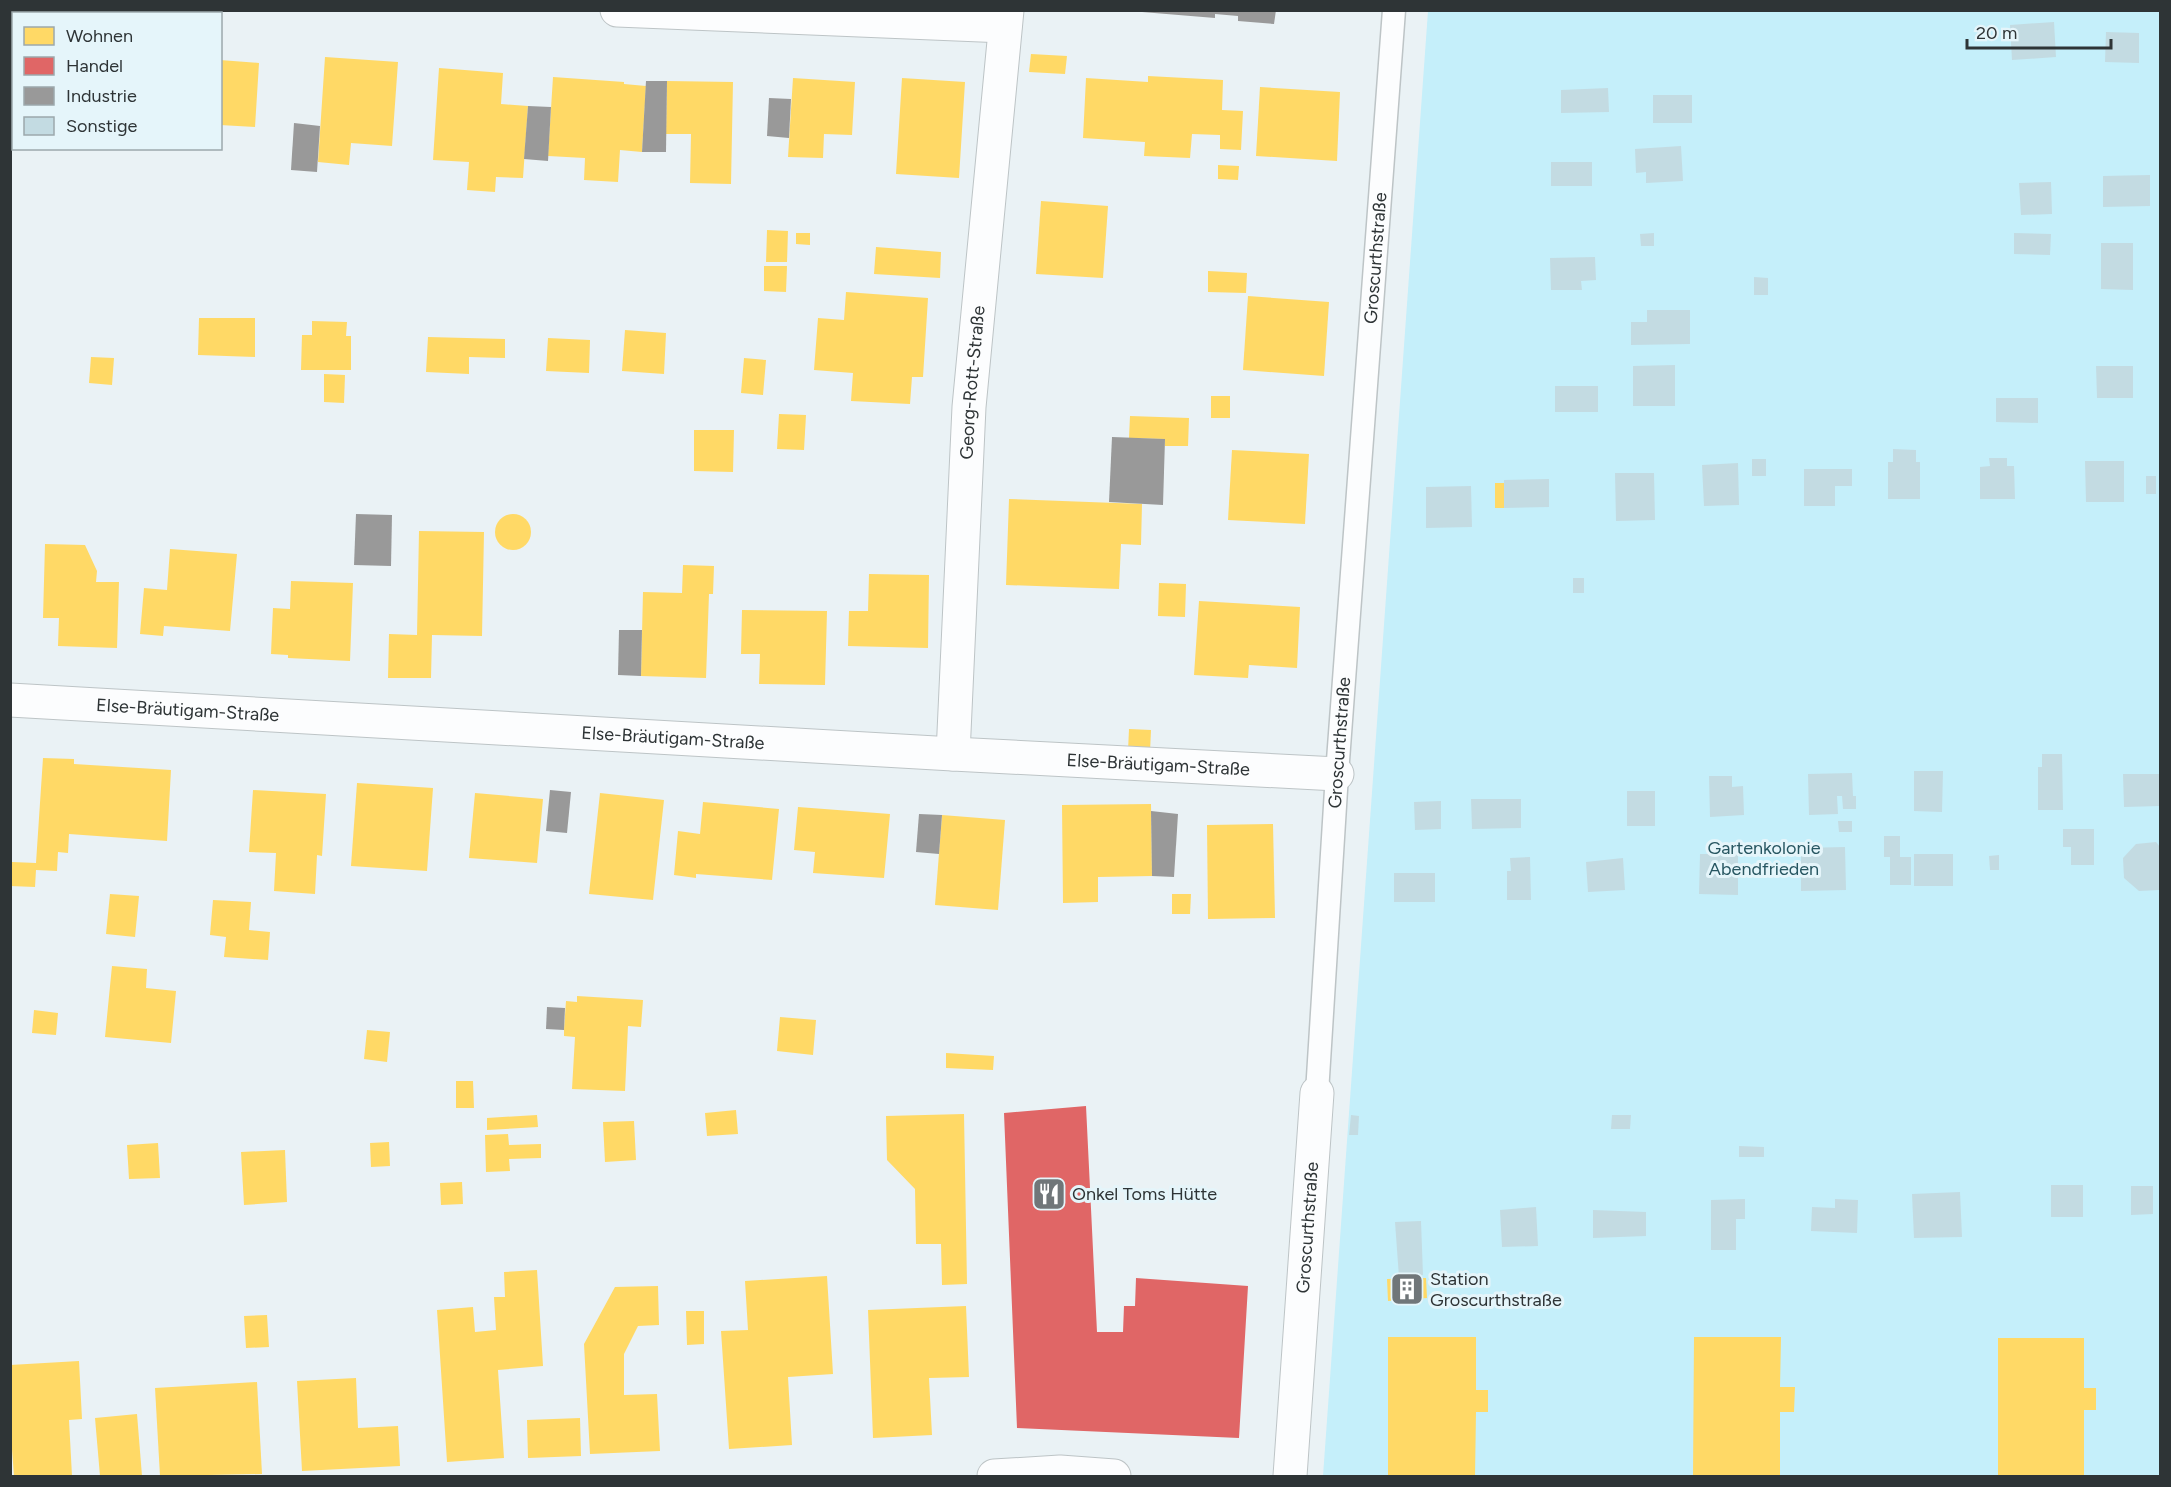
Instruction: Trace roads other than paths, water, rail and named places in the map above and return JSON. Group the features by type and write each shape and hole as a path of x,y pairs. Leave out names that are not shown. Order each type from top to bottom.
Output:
{"street":[{"path":"617,10 1006,18"},
{"name":"Georg-Rott-Straße","path":"953,754 969,407 1006,18"},
{"name":"Else-Bräutigam-Straße","path":"10,700 1337,774"},
{"name":"Groscurthstraße","path":"1290,1476 1317,1093"},
{"path":"994,1476 1060,1472 1114,1476"}],"lane":[{"name":"Groscurthstraße","path":"1317,1093 1337,774 1394,10"}],"place":[{"name":"Onkel Toms Hütte","path":"1049,1194"},
{"name":"Station Groscurthstraße","path":"1407,1289"}],"park label":[{"name":"Gartenkolonie Abendfrieden","path":"1764,858"}]}
